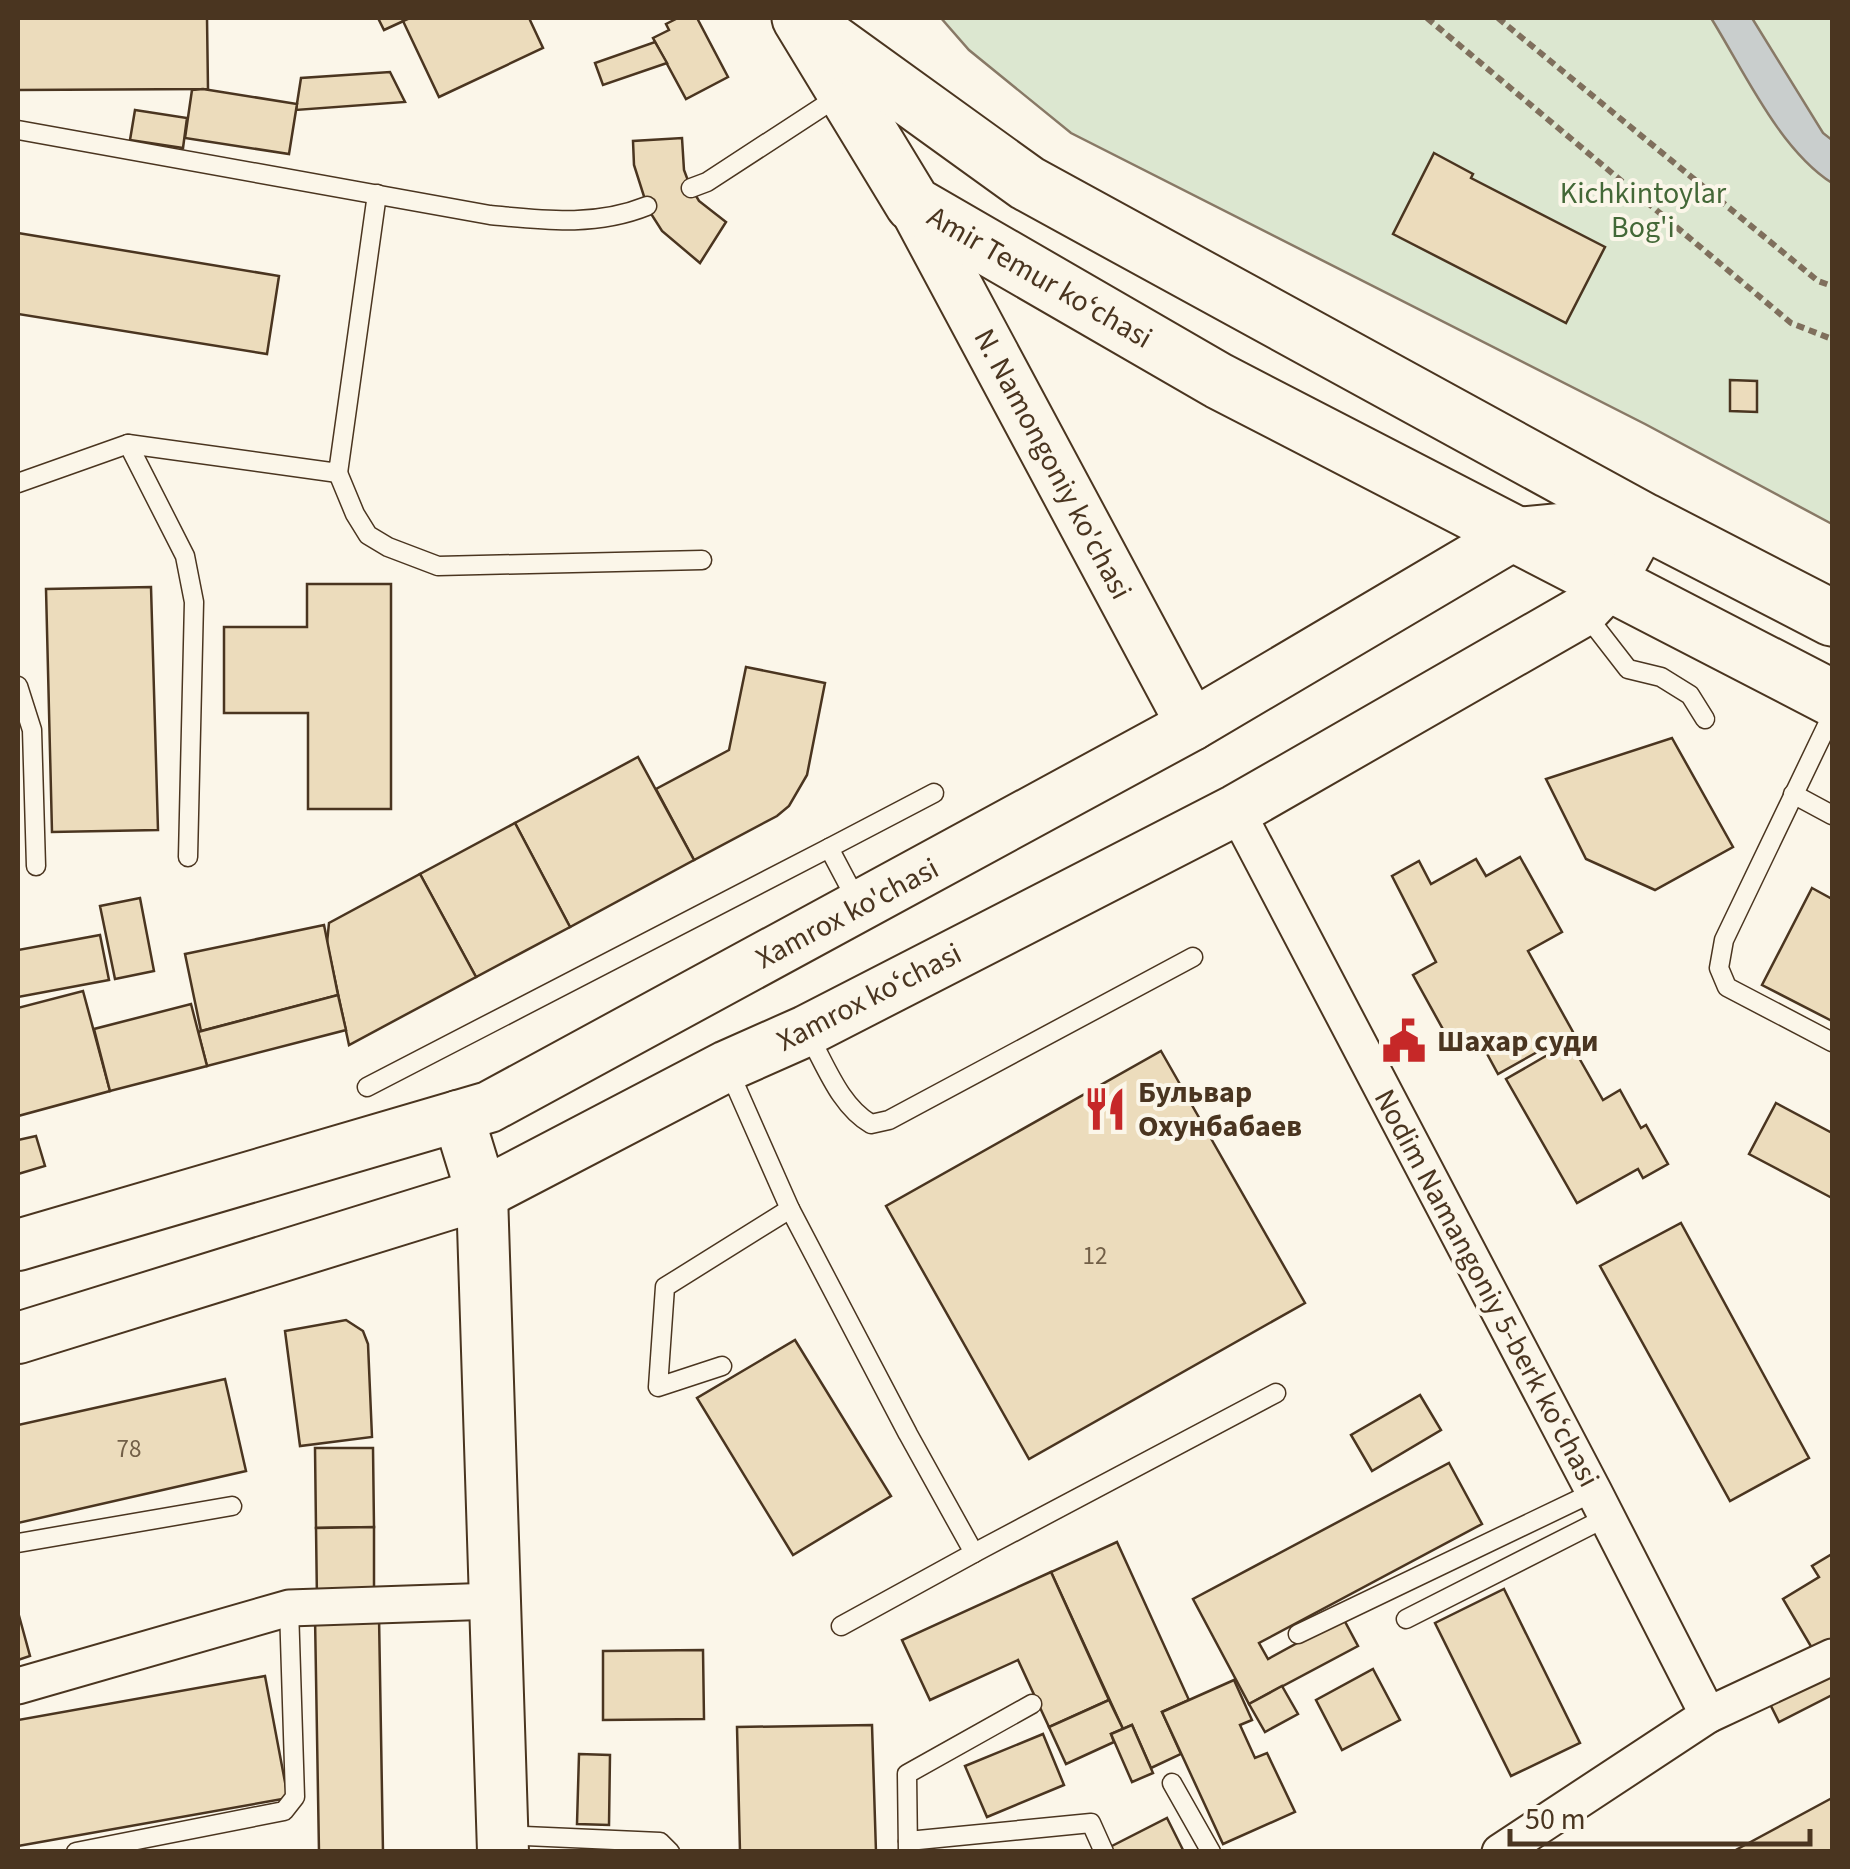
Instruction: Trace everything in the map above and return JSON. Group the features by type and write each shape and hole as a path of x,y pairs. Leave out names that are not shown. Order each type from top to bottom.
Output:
{"main road":[{"name":"Amir Temur koʻchasi","path":"800,18 913,204 1220,382 1517,533 1597,596 1832,698"},
{"name":"Amir Temur koʻchasi","path":"800,18 1027,183 1644,521 1832,618"},
{"name":"N. Namongoniy ko'chasi","path":"913,204 1192,725"},
{"name":"Xamrox ko'chasi","path":"18,1245 489,1107 1192,725 1517,533 1644,521"},
{"path":"1597,596 1644,521"},
{"name":"Xamrox koʻchasi","path":"18,1338 482,1194 1236,810 1597,596"},
{"path":"458,1116 482,1194 503,1843"}],"street":[{"name":"Nodim Namangoniy 5-berk koʻchasi","path":"1236,810 1708,1716"},
{"path":"18,1686 289,1608 495,1601"},
{"path":"1500,1852 1538,1841 1708,1716 1832,1657"}],"lane":[{"path":"691,188 845,92"},
{"path":"18,130 490,215 567,222 632,212 646,206"},
{"path":"377,194 338,473 368,535 438,566 702,560"},
{"path":"18,483 128,444 338,473"},
{"path":"128,444 185,556 194,602 188,858"},
{"path":"1597,596 1628,668 1660,677 1690,695 1705,719"},
{"path":"18,686 32,730 36,866"},
{"path":"1832,715 1724,940 1718,968 1727,987 1832,1042"},
{"path":"367,1088 934,793"},
{"path":"1793,794 1832,814"},
{"path":"829,848 860,906"},
{"path":"806,1031 847,1104 856,1116 871,1124 889,1120 1193,957"},
{"path":"727,1066 790,1209 974,1552"},
{"path":"722,1366 658,1386 665,1287 790,1209"},
{"path":"842,1626 1276,1392"},
{"path":"1406,1619 1600,1504"},
{"path":"1298,1634 1600,1504"},
{"path":"18,1543 232,1506"},
{"path":"76,1852 284,1811 295,1797 289,1608"},
{"path":"1032,1704 907,1774 908,1846 1091,1823 1104,1852"},
{"path":"1172,1782 1212,1852"},
{"path":"503,1843 660,1842 670,1852"}],"path":[{"path":"1427,18 1791,324 1832,338"},
{"path":"1498,18 1818,281 1832,286"}],"green space":[{"name":"Kichkintoylar Bog'i","path":"941,18 1832,18 1832,524 1645,424 1071,133 969,50"}],"shaded area":[{"path":"1711,18 1752,18 1823,133 1832,140 1832,183 1779,130"}],"building":[{"path":"18,18 207,18 208,89 18,90"},
{"path":"378,18 410,18 384,30"},
{"path":"529,18 543,48 439,97 403,21"},
{"path":"678,18 697,18 728,77 686,99 653,38 669,30 666,24"},
{"path":"655,42 667,63 603,85 595,63"},
{"path":"390,72 405,102 296,110 301,78"},
{"path":"192,90 297,104 289,154 185,138"},
{"path":"135,110 187,118 183,148 130,140"},
{"path":"682,138 684,170 690,186 699,201 726,222 700,263 662,231 648,209 634,165 633,141"},
{"path":"1434,153 1473,174 1471,178 1605,247 1566,323 1393,234"},
{"path":"18,233 279,276 267,354 18,314"},
{"path":"1730,380 1757,381 1757,412 1730,411"},
{"path":"307,584 391,584 391,809 308,809 308,713 224,713 224,627 307,627"},
{"path":"151,587 158,830 52,832 46,589"},
{"path":"746,667 825,683 807,775 789,806 777,816 694,860 656,789 729,750"},
{"path":"1672,738 1733,847 1655,890 1586,859 1546,779"},
{"path":"638,757 694,860 570,927 515,823"},
{"path":"515,823 570,927 476,977 420,874"},
{"path":"1520,857 1562,932 1528,951 1573,1032 1498,1074 1479,1039 1455,1051 1413,975 1436,962 1392,876 1419,861 1431,884 1476,859 1486,876"},
{"path":"420,874 476,977 349,1045 327,943 329,923"},
{"path":"1812,888 1832,899 1832,1021 1762,985"},
{"path":"140,898 154,971 115,979 100,906"},
{"path":"324,925 338,995 201,1031 185,954"},
{"path":"100,935 109,980 18,997 18,950"},
{"path":"83,991 110,1091 18,1116 18,1008"},
{"path":"338,995 346,1030 207,1066 198,1032"},
{"path":"191,1004 207,1066 110,1091 94,1029"},
{"path":"1570,1042 1603,1100 1620,1090 1641,1128 1646,1125 1668,1164 1643,1178 1638,1169 1577,1203 1506,1079"},
{"path":"1161,1051 1305,1303 1029,1459 886,1206"},
{"path":"1776,1103 1832,1133 1832,1198 1749,1154"},
{"path":"36,1136 45,1166 18,1174 18,1140"},
{"path":"1681,1223 1809,1458 1730,1501 1600,1266"},
{"path":"346,1320 363,1331 368,1344 372,1437 300,1446 285,1331"},
{"path":"795,1340 891,1496 793,1555 697,1398"},
{"path":"225,1379 246,1471 18,1523 18,1425"},
{"path":"1420,1395 1441,1430 1372,1471 1351,1435"},
{"path":"315,1448 373,1448 374,1527 316,1528"},
{"path":"1449,1463 1482,1524 1259,1643 1268,1659 1343,1618 1358,1646 1249,1704 1193,1599"},
{"path":"374,1527 374,1600 317,1601 316,1528"},
{"path":"1117,1542 1189,1700 1162,1712 1181,1754 1151,1768 1132,1725 1123,1729 1051,1572"},
{"path":"1832,1554 1832,1653 1819,1660 1783,1599 1819,1577 1812,1566"},
{"path":"1051,1572 1109,1700 1049,1727 1018,1660 930,1700 902,1640"},
{"path":"1504,1589 1580,1743 1511,1776 1435,1623"},
{"path":"18,1612 30,1656 18,1660"},
{"path":"379,1616 383,1852 319,1852 315,1617"},
{"path":"703,1650 704,1719 603,1720 603,1651"},
{"path":"1832,1660 1832,1695 1779,1722 1765,1694"},
{"path":"1373,1669 1400,1720 1342,1750 1316,1700"},
{"path":"265,1676 288,1798 18,1846 18,1720"},
{"path":"1234,1680 1252,1720 1240,1725 1255,1758 1267,1753 1295,1812 1223,1844 1162,1712"},
{"path":"1282,1686 1298,1714 1265,1732 1249,1704"},
{"path":"1109,1700 1123,1729 1111,1734 1114,1742 1066,1764 1049,1727"},
{"path":"872,1725 876,1852 740,1852 737,1727"},
{"path":"1132,1725 1153,1773 1132,1782 1111,1734"},
{"path":"1043,1734 1064,1785 987,1817 965,1766"},
{"path":"579,1754 610,1755 609,1825 577,1824"},
{"path":"1832,1798 1832,1852 1732,1852"},
{"path":"1167,1818 1184,1852 1110,1852 1108,1848"}],"place":[{"name":"Шахар суди","path":"1404,1041"},
{"name":"Бульвар Охунбабаев","path":"1105,1109"}]}
